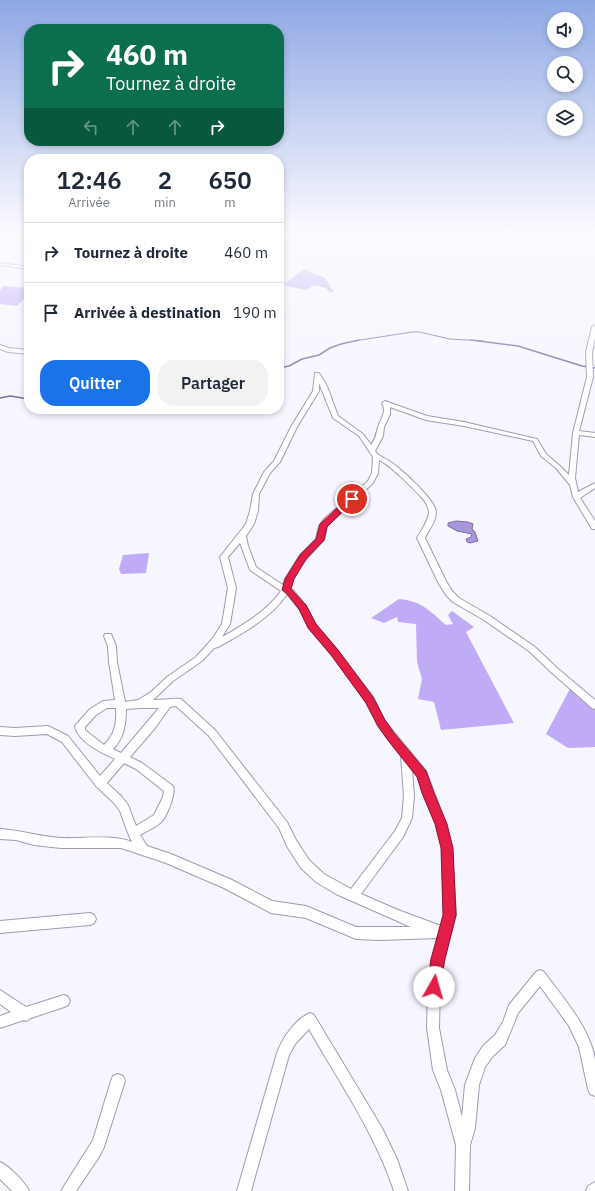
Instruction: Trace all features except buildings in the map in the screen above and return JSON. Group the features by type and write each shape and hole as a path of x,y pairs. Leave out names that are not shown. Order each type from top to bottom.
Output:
{"street":[{"path":"595,327 589,352 590,377 576,432 572,483 576,497 595,527"},
{"path":"0,347 8,350 24,352"},
{"path":"140,704 154,695 170,679 199,659 210,647 226,624 232,588 224,557 242,536 253,516 256,494 267,472 277,462 294,427 316,391 317,374 324,386 335,417 361,435 374,454 391,465 429,503 433,511 432,516 421,538 448,593 464,606 487,618 532,649 595,705"},
{"path":"210,647 240,631 277,603 286,590 289,579 303,557 320,540 323,526 371,482 375,473 374,444 380,436 382,426 386,420 388,409 385,402 426,418 464,424 535,440 543,455 558,467 572,483"},
{"path":"576,432 595,435"},
{"path":"576,497 595,485"},
{"path":"242,536 244,546 253,568 291,593 303,608 312,626 335,653 370,700 382,723 422,774 441,824 447,848 450,915 444,932 438,959 434,987 433,1028 440,1070 448,1090 463,1145"},
{"path":"106,750 118,736 121,706 112,661 114,648 108,636"},
{"path":"133,833 158,818 168,797 169,789 139,766 100,747 81,732 80,726 93,712 106,704 116,704 121,706 168,704 178,702 212,733 284,825 292,844 304,864 320,878 353,896 425,927 444,932"},
{"path":"100,783 134,748 156,722 168,704"},
{"path":"0,731 14,732 48,730 65,739 100,783 117,798 124,808 133,833 143,849"},
{"path":"353,896 399,834 407,818 409,796 408,765 405,753"},
{"path":"0,834 16,835 34,840 61,843 116,842 143,849 228,884 271,907 306,912 356,933 380,934 444,932"},
{"path":"0,927 29,923 64,923 90,919"},
{"path":"462,1191 463,1145 468,1128 472,1085 480,1063 488,1051 500,1040 513,1009 540,976 573,1022 585,1045 595,1089"},
{"path":"0,996 26,1015"},
{"path":"0,1022 10,1018 26,1015 64,1001"},
{"path":"244,1191 283,1053 290,1039 310,1019 377,1132 392,1164 401,1191"},
{"path":"68,1191 96,1147 113,1101 118,1081"},
{"path":"0,1169 22,1191"}],"shaded area":[{"path":"2,288 24,288 24,299 17,306 0,304 0,290"},
{"path":"295,288 310,288 306,290"},
{"path":"324,288 331,288 334,292 329,292"},
{"path":"456,521 473,524 472,529 475,532 478,541 470,543 467,542 466,539 471,537 472,534 457,531 448,526 448,523"},
{"path":"149,553 146,573 121,574 119,569 123,555"},
{"path":"399,599 420,604 446,625 453,624 448,615 452,611 474,627 466,632 514,723 441,730 434,702 418,699 422,679 417,662 416,624 398,622 397,617 384,623 371,618"},
{"path":"573,683 595,702 595,747 568,748 546,734"}],"waterway":[{"path":"356,341 412,332 419,332 450,339 475,341"},
{"path":"471,340 475,341"},
{"path":"284,367 302,359 319,355 330,348 356,341"},
{"path":"475,341 483,341"},
{"path":"475,341 518,346 582,366 595,368"},
{"path":"0,398 10,396 24,398"}],"route":[{"path":"352,499 323,526 320,540 303,557 289,579 286,590 291,593 303,608 312,626 335,653 355,682 370,700 382,723 391,736 422,774 441,824 447,848 450,884 450,915 444,932 438,959 434,987"}]}
